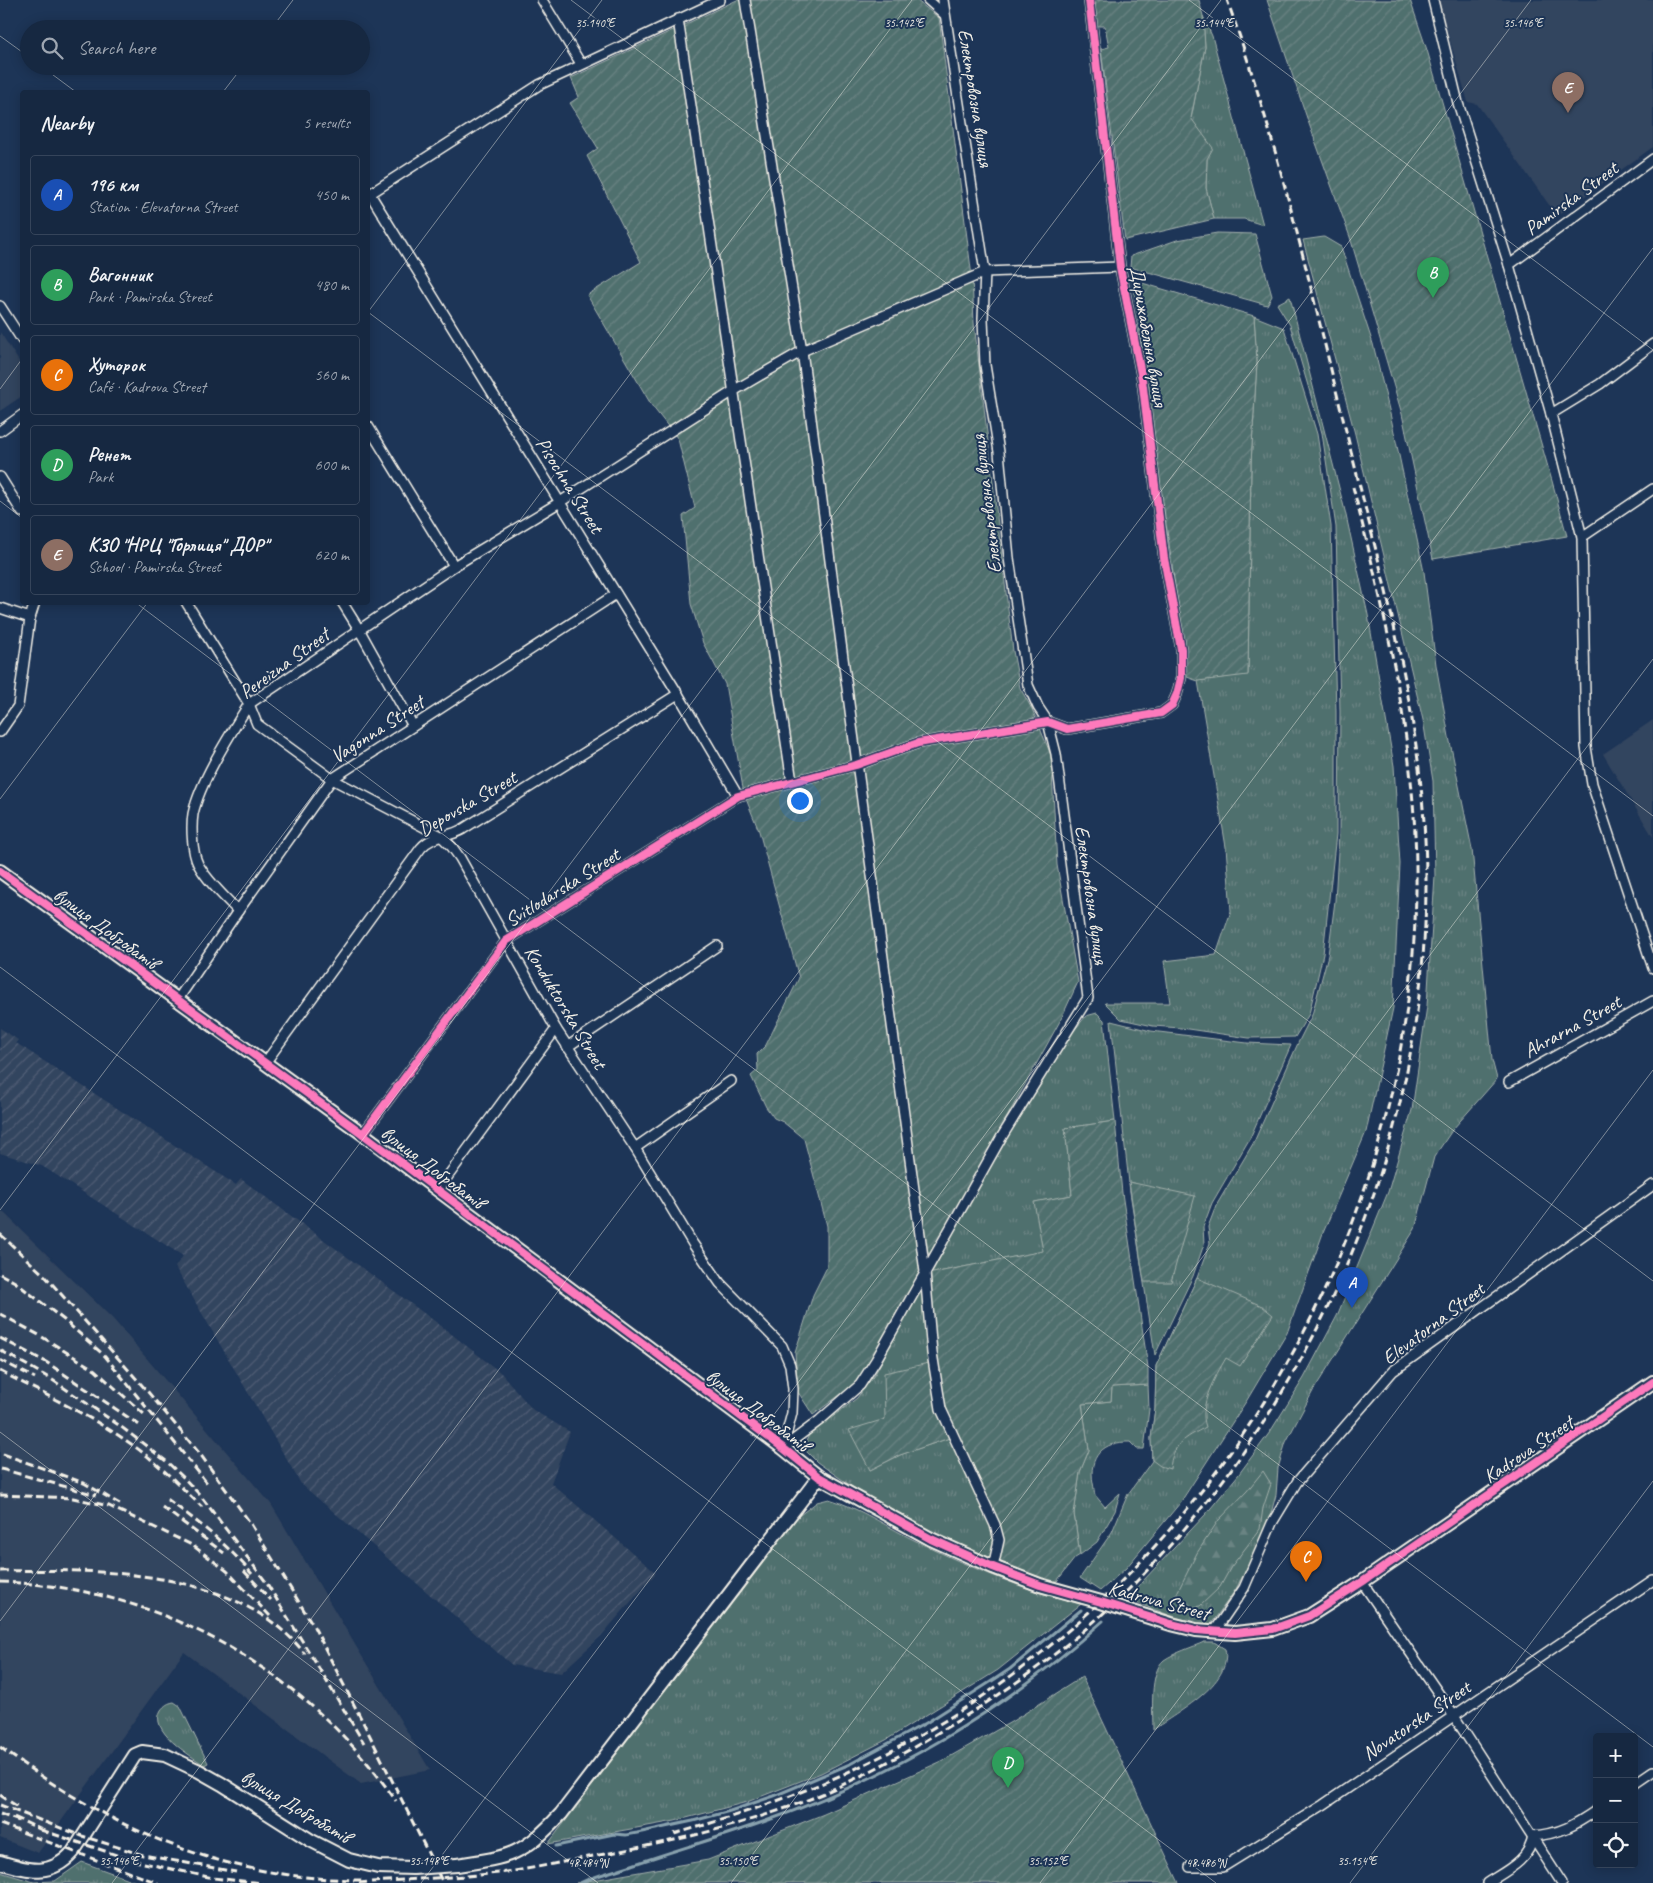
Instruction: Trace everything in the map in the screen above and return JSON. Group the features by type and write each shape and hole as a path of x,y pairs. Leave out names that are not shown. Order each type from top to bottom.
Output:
{"street":[{"path":"542,0 581,64"},
{"path":"370,194 522,95 581,64 720,0"},
{"path":"745,0 802,351 925,1272 932,1353 941,1409 995,1525 999,1540 994,1567"},
{"path":"928,0 945,15"},
{"name":"Електровозна вулиця","path":"925,1272 1001,1138 1088,998 1056,754 1048,722 1038,707 1028,685 1009,558 999,452 985,364 983,319 985,272 943,0"},
{"name":"Дирижабельна вулиця","path":"1048,722 1067,729 1161,713 1172,705 1181,678 1181,649 1164,558 1142,379 1120,268 1089,0"},
{"path":"1433,0 1458,103 1509,265 1551,414 1582,537 1586,747 1592,784 1653,968"},
{"path":"678,19 792,782"},
{"name":"Pamirska Street","path":"1509,265 1653,159"},
{"name":"Pisochna Street","path":"370,197 678,694 738,796"},
{"path":"985,272 1120,268"},
{"name":"Pereizna Street","path":"238,911 198,864 193,846 193,815 208,778 230,734 249,704 454,566 560,502 734,390 802,351 985,272"},
{"path":"0,306 20,337"},
{"path":"1551,414 1600,384 1653,344"},
{"path":"0,432 20,417"},
{"path":"370,429 454,566"},
{"path":"0,477 20,509"},
{"path":"1582,537 1653,489"},
{"name":"Vagonna Street","path":"178,999 332,779 616,594"},
{"path":"0,732 18,706 30,618 34,605"},
{"name":"Konduktorska Street","path":"188,605 249,704 257,724 332,779 441,836 460,858 556,1029 635,1148 693,1244 720,1283 782,1346 790,1365 793,1389 792,1413 783,1448"},
{"path":"344,605 413,726"},
{"path":"0,608 30,618"},
{"name":"Depovska Street","path":"265,1063 421,848 429,840 452,835 463,829 678,694"},
{"name":"Svitlodarska Street","path":"362,1134 506,941 738,796 856,765 918,743 1048,722"},
{"name":"вулиця Добробатів","path":"0,871 362,1134 783,1448 819,1477 561,1814 525,1848 512,1855 494,1860 457,1865 413,1868 365,1865 336,1854 310,1840 222,1784 165,1754 142,1752 135,1755 66,1860 51,1869 42,1870 26,1870 0,1862"},
{"path":"567,1047 717,946"},
{"name":"Ahrarna Street","path":"1509,1082 1653,1002"},
{"path":"437,1191 556,1029"},
{"path":"635,1148 731,1081"},
{"name":"Elevatorna Street","path":"1214,1632 1244,1588 1272,1523 1297,1482 1393,1371 1653,1186"},
{"path":"783,1448 820,1420 860,1385 925,1272"},
{"name":"Kadrova Street","path":"819,1477 931,1539 1040,1585 1196,1630 1235,1633 1257,1631 1291,1624 1309,1616 1362,1582 1653,1382"},
{"name":"Novatorska Street","path":"1190,1867 1223,1867 1323,1805 1653,1580"},
{"path":"1362,1582 1454,1716 1562,1883"},
{"path":"1638,1781 1653,1771"},
{"path":"1533,1836 1551,1834 1566,1829 1593,1812"},
{"path":"1487,1883 1508,1870 1527,1854 1532,1846 1533,1836"}],"shaded area":[{"path":"1438,0 1653,0 1653,147 1557,216 1477,104 1468,102"},
{"path":"0,332 20,363 20,397 0,411"},
{"path":"1653,720 1653,837 1603,754"},
{"path":"0,1028 18,1040 16,1043 236,1185 241,1179 440,1325 501,1373 533,1410 570,1432 551,1483 656,1573 601,1636 561,1673 512,1665 301,1484 175,1267 183,1256 42,1166 0,1153"},
{"path":"0,1209 113,1319 271,1504 430,1770 361,1784 184,1652 38,1853 0,1838"}],"green space":[{"path":"737,0 916,0 939,18 972,277 974,323 1013,651 1020,688 1032,709 1051,755 1057,865 1078,982 1060,1021 874,1358 853,1385 813,1415 798,1392 795,1353 813,1295 827,1267 827,1226 804,1139 783,1122 774,1118 766,1107 751,1076 758,1070 757,1054 766,1045 799,978 759,831 744,794 725,684 703,643 691,604 683,516 695,508 678,439 652,406 587,295 641,262 587,156 598,148 570,103 579,97 571,78"},
{"path":"1092,0 1199,0 1203,16 1205,47 1191,118 1213,148 1207,159 1206,188 1214,219 1125,240 1101,49 1109,47 1105,26 1096,26"},
{"path":"1267,0 1410,0 1427,50 1567,536 1433,559 1402,414 1350,237"},
{"path":"1203,16 1212,36 1263,225 1244,219 1214,219 1206,188 1207,159 1191,119 1205,47"},
{"path":"1217,233 1255,234 1272,296 1267,305 1130,267 1131,256 1177,240"},
{"path":"1324,237 1341,247 1373,344 1424,572 1436,665 1472,849 1492,1060 1497,1079 1453,1129 1434,1157 1415,1229 1313,1391 1286,1442 1278,1468 1276,1495 1266,1531 1236,1589 1209,1627 1126,1599 1206,1514 1239,1474 1270,1432 1304,1378 1337,1316 1388,1192 1412,1110 1427,1006 1435,876 1433,781 1423,720 1355,434 1303,240"},
{"path":"1132,280 1254,316 1257,362 1251,463 1248,675 1198,681 1187,677 1183,632"},
{"path":"1290,297 1345,511 1368,615 1394,766 1400,864 1393,1008 1366,1132 1323,1233 1287,1333 1247,1400 1180,1503 1126,1568 1100,1591 1080,1578 1112,1532 1128,1494 1152,1461 1151,1438 1155,1409 1156,1366 1197,1278 1210,1243 1208,1227 1216,1206 1254,1142 1312,1015 1328,955 1335,901 1339,835 1340,712 1336,527 1322,433 1290,325 1277,304"},
{"path":"1254,316 1284,328 1317,434 1331,526 1336,712 1336,834 1323,954 1309,1014 1295,1037 1249,1038 1153,1026 1121,1019 1105,1003 1170,1003 1164,961 1216,955 1231,911 1226,847 1198,681 1248,674 1251,463 1257,362"},
{"path":"1097,1013 1104,1020 1115,1121 1065,1128 1072,1195 1035,1202 1044,1251 928,1274 1028,1099 1067,1039 1086,1016"},
{"path":"1111,1021 1151,1031 1247,1043 1291,1045 1250,1138 1212,1203 1203,1227 1204,1244 1193,1276 1155,1355 1130,1192"},
{"path":"1115,1121 1122,1193 1148,1367 1148,1385 1112,1387 1111,1401 1082,1404 1089,1450 1080,1472 1074,1514 1080,1555 1075,1558 1057,1581 1040,1581 998,1565 1003,1541 1000,1525 958,1435 900,1455 870,1470 849,1430 885,1419 884,1373 933,1362 938,1358 928,1274 1043,1251 1034,1202 1072,1195 1065,1128"},
{"path":"1129,1182 1195,1196 1171,1282 1144,1282"},
{"path":"928,1275 938,1358 885,1419 870,1470 900,1455 958,1435 1000,1525 1003,1541 998,1565 891,1514 817,1462 803,1448 809,1435 857,1398 875,1374"},
{"path":"1197,1278 1262,1306 1273,1315 1240,1366 1226,1358 1213,1382 1206,1401 1204,1418 1206,1427 1181,1443 1171,1460 1170,1469 1160,1466 1152,1460 1151,1438 1155,1409 1156,1366"},
{"path":"1148,1385 1149,1409 1144,1449 1137,1449 1130,1442 1120,1442 1105,1448 1095,1458 1092,1474 1095,1495 1105,1507 1120,1493 1115,1511 1097,1542 1080,1555 1074,1514 1080,1472 1089,1450 1082,1404 1111,1401 1112,1387"},
{"path":"1263,1471 1271,1484 1263,1508 1260,1529 1231,1567 1220,1587 1200,1606 1176,1610 1174,1599 1197,1553 1218,1521"},
{"path":"829,1499 852,1508 958,1561 1018,1585 1081,1604 998,1670 886,1740 821,1773 747,1802 675,1821 548,1844 796,1518 817,1502"},
{"path":"1204,1642 1214,1642 1225,1649 1225,1662 1220,1674 1201,1696 1153,1730 1153,1693 1159,1666 1168,1657"},
{"path":"1082,1677 1179,1883 576,1883 708,1860 824,1814 942,1761 1011,1722"},
{"path":"174,1702 180,1706 208,1763 204,1765 181,1749 172,1742 160,1726 161,1710"},
{"path":"82,1862 139,1883 0,1883 0,1872 34,1882 55,1881"}],"waterway":[{"path":"556,1846 614,1834 626,1835 637,1833 730,1811 774,1796 850,1764 926,1723 1010,1669 1081,1610"},
{"path":"580,1883 746,1828 811,1804 901,1763 985,1713 1065,1654 1103,1621"}],"railway":[{"path":"359,1883 499,1873 649,1845 724,1828 773,1813 854,1780 926,1740 993,1699 1040,1666 1106,1611 1127,1591 1194,1518 1253,1439 1304,1354 1347,1265 1381,1173 1406,1077 1421,980 1426,881 1424,824 1419,769 1401,659 1389,605 1308,275 1263,109 1227,0"},
{"path":"674,1834 772,1803 866,1764 926,1732 1032,1660 1127,1576 1210,1480 1280,1375 1337,1262 1379,1143 1405,1019 1416,891 1412,788 1406,738 1388,637 1353,487"},
{"path":"0,1234 45,1276 148,1392 200,1454 251,1524 313,1625 443,1883"},
{"path":"0,1274 15,1282 64,1320 105,1356 207,1483"},
{"path":"0,1314 39,1335 95,1370 145,1415"},
{"path":"0,1338 46,1362 141,1426"},
{"path":"0,1350 51,1379 120,1426 166,1461 183,1477 200,1495 266,1582 328,1683"},
{"path":"0,1360 35,1378"},
{"path":"0,1371 85,1415 118,1435 152,1460 202,1507"},
{"path":"3,1454 84,1483 123,1506"},
{"path":"1,1469 96,1495"},
{"path":"0,1495 73,1498 109,1506 192,1545 227,1571 270,1616"},
{"path":"167,1499 222,1543 252,1574"},
{"path":"162,1507 224,1553"},
{"path":"0,1571 80,1571 122,1574 165,1580 205,1589 243,1604 277,1626 305,1654"},
{"path":"244,1571 271,1600"},
{"path":"0,1582 59,1587 116,1600 172,1619 224,1644 274,1676 319,1712 360,1754 396,1801"},
{"path":"324,1677 364,1743"},
{"path":"0,1747 42,1777 84,1803 127,1826 171,1845 217,1860 264,1871 313,1878 365,1880"},
{"path":"0,1795 18,1807"},
{"path":"0,1805 82,1836 143,1855 236,1872"},
{"path":"0,1814 19,1821"},
{"path":"14,1817 48,1833"},
{"path":"0,1824 158,1883"},
{"path":"41,1830 135,1861 213,1878 262,1883"}],"cycle path":[{"path":"363,1134 506,941 738,796 856,765 918,743 1048,722 1067,729 1161,713 1172,705 1181,678 1181,649 1164,558 1142,379 1120,267 1089,0"},
{"path":"0,871 363,1134 783,1448 819,1477 931,1539 993,1567 1040,1585 1196,1630 1235,1633 1273,1629 1309,1616 1362,1582 1653,1382"}],"place":[{"name":"КЗО \"НРЦ \"Горлиця\" ДОР\"","path":"1568,113"},
{"name":"Вагонник","path":"1433,298"},
{"name":"196 км","path":"1352,1308"},
{"name":"Хуторок","path":"1306,1582"},
{"name":"Ренет","path":"1008,1788"}]}
